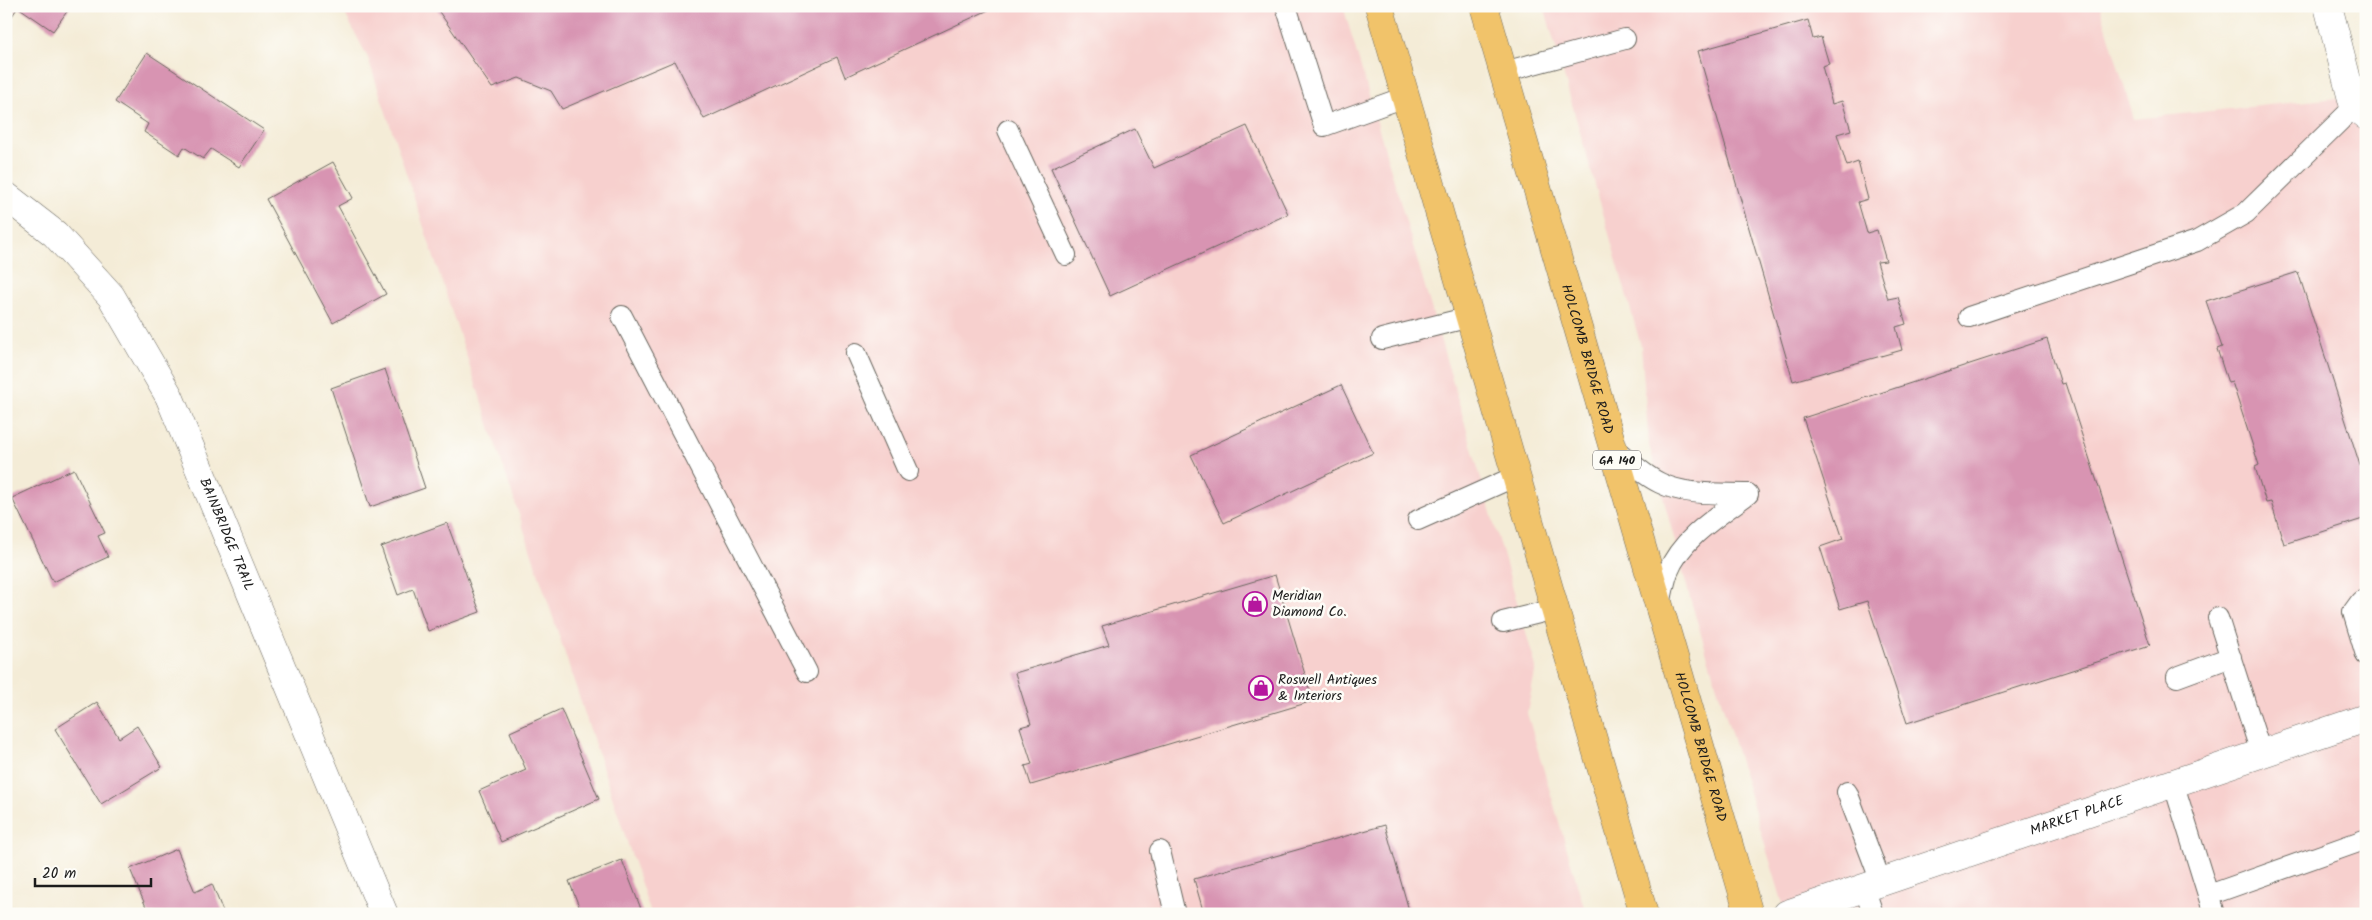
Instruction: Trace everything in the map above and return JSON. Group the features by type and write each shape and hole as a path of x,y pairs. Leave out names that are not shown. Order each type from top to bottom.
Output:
{"main road":[{"path":"1379,6 1644,914"},
{"name":"HOLCOMB BRIDGE ROAD","path":"1484,6 1749,914"}],"street":[{"path":"2328,6 2360,112"},
{"name":"BAINBRIDGE TRAIL","path":"6,196 54,234 110,296 170,396 384,914"},
{"name":"MARKET PLACE","path":"1788,914 2366,718"}],"lane":[{"path":"1286,6 1324,126 1404,97"},
{"path":"1504,72 1625,39"},
{"path":"1969,317 2197,240 2246,213 2360,112"},
{"path":"1008,130 1066,255"},
{"path":"622,316 807,672"},
{"path":"1382,339 1470,317"},
{"path":"856,353 908,471"},
{"path":"1613,447 1638,469 1661,484 1686,491 1748,494 1697,532 1685,547 1669,571 1660,606"},
{"path":"1418,520 1516,476"},
{"path":"2366,600 2361,601 2353,612 2366,655"},
{"path":"1503,622 1555,609"},
{"path":"2218,618 2261,753"},
{"path":"2177,677 2231,657"},
{"path":"2173,782 2211,904 2364,840"},
{"path":"1848,792 1872,885 1872,914"},
{"path":"1160,852 1175,914"}],"shaded area":[{"path":"341,6 1343,6 1536,667 1527,713 1586,914 651,914 368,58"},
{"path":"1544,6 2100,6 2134,119 2366,95 2366,914 1786,914 1690,598 1649,445 1641,346"}],"building":[{"path":"6,6 71,6 53,31 18,7 8,22"},
{"path":"435,6 997,6 845,77 837,57 704,119 675,61 562,109 551,91 519,78 492,88"},
{"path":"1808,20 1813,39 1821,37 1829,64 1822,66 1832,104 1842,101 1851,130 1837,134 1847,166 1858,162 1868,199 1858,202 1867,233 1877,230 1886,261 1877,262 1888,299 1898,297 1906,324 1896,327 1902,350 1793,381 1698,51"},
{"path":"147,53 264,130 239,167 211,149 203,159 184,147 179,155 144,132 148,124 115,102"},
{"path":"1247,126 1288,214 1110,296 1051,168 1135,129 1154,168"},
{"path":"333,162 353,198 338,206 386,294 333,323 266,199"},
{"path":"2298,272 2366,484 2366,518 2284,544 2271,502 2266,503 2255,467 2259,465 2232,382 2228,383 2217,349 2222,347 2206,301"},
{"path":"2047,339 2061,384 2065,383 2150,645 1907,723 1867,601 1840,609 1820,547 1843,539 1803,418"},
{"path":"385,369 425,488 370,507 331,388"},
{"path":"1341,385 1373,453 1224,523 1191,455"},
{"path":"74,469 105,533 98,536 108,557 53,582 12,498"},
{"path":"447,523 480,612 428,631 413,589 398,595 381,547"},
{"path":"1275,575 1313,701 1031,785 1025,766 1032,764 1020,727 1031,724 1015,673 1109,645 1102,626"},
{"path":"97,702 119,738 137,726 162,767 101,804 55,729"},
{"path":"561,709 599,799 501,842 479,791 526,770 510,732"},
{"path":"1385,825 1410,914 1204,914 1194,879"},
{"path":"177,849 195,892 212,884 224,914 149,914 130,869"},
{"path":"622,860 643,914 582,914 569,881"}],"place":[{"name":"Meridian Diamond Co.","path":"1255,604"},
{"name":"Roswell Antiques & Interiors","path":"1261,688"}]}
